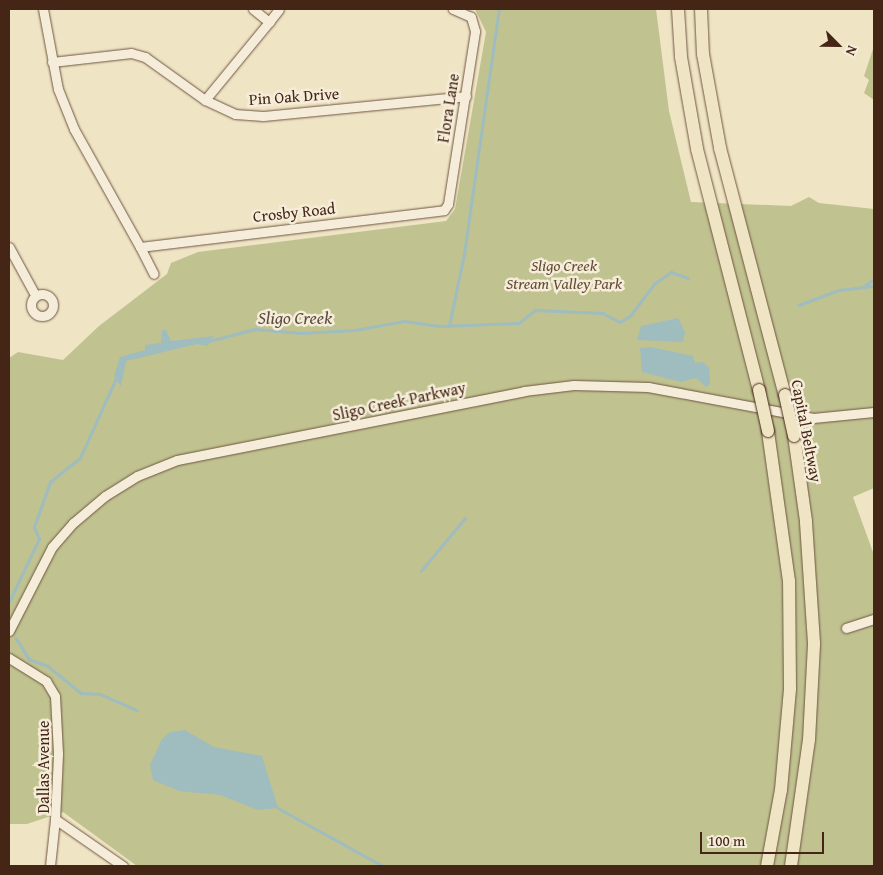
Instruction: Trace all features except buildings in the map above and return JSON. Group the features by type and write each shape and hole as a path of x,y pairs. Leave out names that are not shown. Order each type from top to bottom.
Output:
{"highway":[{"path":"678,9 687,101 710,204 768,431 789,581 790,689 781,790 767,866"},
{"name":"Capital Beltway","path":"701,9 709,96 785,395 794,436 806,521 814,643 809,740 791,866"}],"street":[{"path":"43,9 52,62 74,129 154,274"},
{"path":"253,9 269,22"},
{"path":"205,100 279,9"},
{"name":"Flora Lane","path":"448,204 475,31 471,17 453,9"},
{"name":"Pin Oak Drive","path":"52,62 131,53 145,57 205,100 235,114 263,116 466,96"},
{"name":"Crosby Road","path":"140,247 436,213 448,204"},
{"path":"9,246 34,293"},
{"name":"Sligo Creek Parkway","path":"9,631 52,547 73,523 105,496 137,476 177,460 487,398 574,385 648,387 813,418 874,412"},
{"path":"846,628 874,619"},
{"name":"Dallas Avenue","path":"9,658 46,681 55,696 58,754 55,819 123,866"},
{"path":"50,866 55,819"}],"green space":[{"name":"Sligo Creek Stream Valley Park","path":"475,9 656,9 669,111 691,202 791,206 809,197 819,203 874,209 874,488 853,497 874,555 874,866 137,866 63,812 27,824 9,824 9,358 18,352 63,360 99,326 167,274 171,263 198,252 446,221 455,209 486,32"},
{"path":"874,46 874,100 864,93 869,80 864,76"}],"water":[{"path":"678,318 685,332 683,342 637,340 641,326"},
{"path":"162,330 166,330 171,341 214,336 207,346 197,344 126,361 121,386 114,376 120,357 145,350 145,345 161,343"},
{"path":"651,347 693,356 695,363 703,362 709,368 710,384 706,387 696,378 681,382 642,372 640,348"},
{"path":"185,730 214,747 262,756 278,808 258,810 220,795 179,791 153,780 150,765 162,739 170,732"}],"waterway":[{"path":"449,326 464,254 499,9"},
{"name":"Sligo Creek","path":"209,341 255,329 301,333 355,330 404,321 440,326 519,323 535,310 603,313 620,322 630,316 654,284 671,272 688,278"},
{"path":"864,286 874,279"},
{"path":"799,305 839,290 874,286"},
{"name":"Sligo Creek","path":"9,602 39,539 34,527 50,482 80,458 117,376"},
{"path":"421,571 465,518"},
{"path":"16,638 29,659 48,666 81,693 100,694 137,710"},
{"path":"278,808 383,866"}]}
